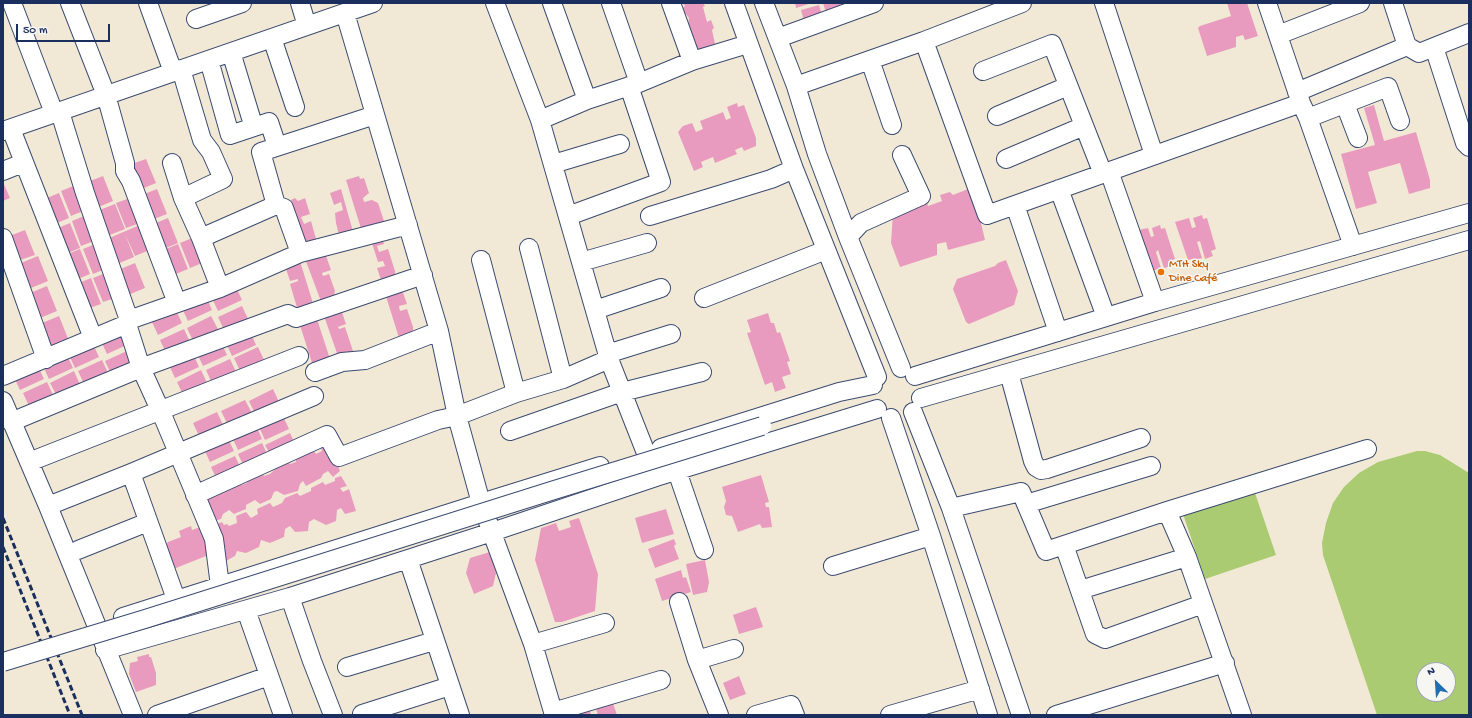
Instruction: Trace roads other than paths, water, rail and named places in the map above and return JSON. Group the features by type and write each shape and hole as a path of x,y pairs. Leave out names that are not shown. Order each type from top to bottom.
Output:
{"street":[{"path":"12,3 57,113 128,322 141,368 214,539 220,586"},
{"path":"70,3 106,95 125,163 125,171 131,181 177,303"},
{"path":"148,3 177,71 202,140 211,152 223,179 183,198"},
{"path":"196,19 242,3"},
{"path":"300,3 307,26"},
{"path":"93,338 23,163 6,127 57,113 373,3"},
{"path":"495,3 540,120 608,356 646,453"},
{"path":"552,3 587,100"},
{"path":"568,216 661,182 611,3"},
{"path":"671,3 692,61"},
{"path":"734,3 794,169 875,381"},
{"path":"764,3 796,86 817,154 848,237 908,372 921,386 917,405 1021,715"},
{"path":"778,38 850,7 874,3"},
{"path":"796,86 924,41 1022,3"},
{"path":"1104,3 1154,155"},
{"path":"1267,3 1353,246"},
{"path":"1278,35 1360,3"},
{"path":"1393,3 1407,46 1419,53 1469,33"},
{"path":"345,13 439,331 457,416 481,503 533,644 554,713 661,680"},
{"path":"272,38 295,106"},
{"path":"924,41 987,215 1154,155 1302,105 1407,46"},
{"path":"540,120 587,100 634,84 692,61 748,44"},
{"path":"983,71 1052,44 1084,126 1106,172 1155,302"},
{"path":"1434,47 1465,143 1469,147"},
{"path":"231,52 251,118"},
{"path":"209,60 230,135 269,122 277,146"},
{"path":"870,60 892,126"},
{"path":"997,116 1068,86"},
{"path":"1302,105 1345,104 1388,86 1400,121"},
{"path":"1345,104 1358,138"},
{"path":"276,205 261,152 277,146 314,140 375,115"},
{"path":"1006,159 1084,126"},
{"path":"553,164 620,144"},
{"path":"848,237 861,223 921,196 902,155"},
{"path":"3,171 23,163"},
{"path":"172,163 183,198 201,238 220,288"},
{"path":"650,216 771,179 794,169"},
{"path":"1059,189 1106,317"},
{"path":"201,238 276,205 284,208 300,253"},
{"path":"1014,205 1058,332"},
{"path":"988,715 931,536 884,413 873,402 871,393 875,381 884,372 892,369 908,372 1058,332 1155,302 1469,213"},
{"path":"3,376 46,359 128,322 220,288 300,253 408,225"},
{"path":"3,238 46,359"},
{"path":"3,662 145,619 551,491 760,431 884,413 899,418 907,416 917,405 1009,373 1469,240"},
{"path":"581,262 647,243"},
{"path":"529,248 563,379"},
{"path":"704,298 826,250"},
{"path":"481,260 516,393"},
{"path":"11,422 141,368 288,314 296,318 423,274"},
{"path":"595,310 661,288"},
{"path":"315,372 342,362 366,360 439,331"},
{"path":"195,495 327,435 339,457 438,420 457,416 516,393 563,379 608,356 671,334"},
{"path":"30,462 161,412 299,356"},
{"path":"510,431 622,392 702,372"},
{"path":"1009,373 1033,461 1036,467 1040,470 1141,438"},
{"path":"96,626 176,599 481,503 875,381"},
{"path":"3,671 176,620 571,494 760,431 797,416 839,392"},
{"path":"48,506 178,454 314,396"},
{"path":"3,401 30,462 133,715"},
{"path":"106,650 290,597 492,532 677,470 847,418"},
{"path":"951,508 1021,492 1046,551 1167,511 1367,449"},
{"path":"1026,504 1150,466"},
{"path":"677,470 704,550"},
{"path":"130,473 176,599"},
{"path":"1167,511 1187,557 1242,715"},
{"path":"78,550 148,522"},
{"path":"834,566 931,536"},
{"path":"1064,545 1095,634 1105,639 1203,604"},
{"path":"1080,590 1187,557"},
{"path":"408,559 434,641 460,715"},
{"path":"290,597 312,661 333,715"},
{"path":"679,602 697,660 719,715"},
{"path":"246,610 283,715"},
{"path":"533,644 605,623"},
{"path":"347,667 434,641"},
{"path":"697,660 734,649"},
{"path":"1056,715 1225,663"},
{"path":"157,715 269,676"},
{"path":"362,714 450,686"},
{"path":"890,715 980,689"},
{"path":"756,715 791,705 795,715"}],"railway":[{"path":"3,518 82,715"},
{"path":"3,547 70,715"}],"place":[{"name":"MTH Sky Dine Café","path":"1161,272"}]}
